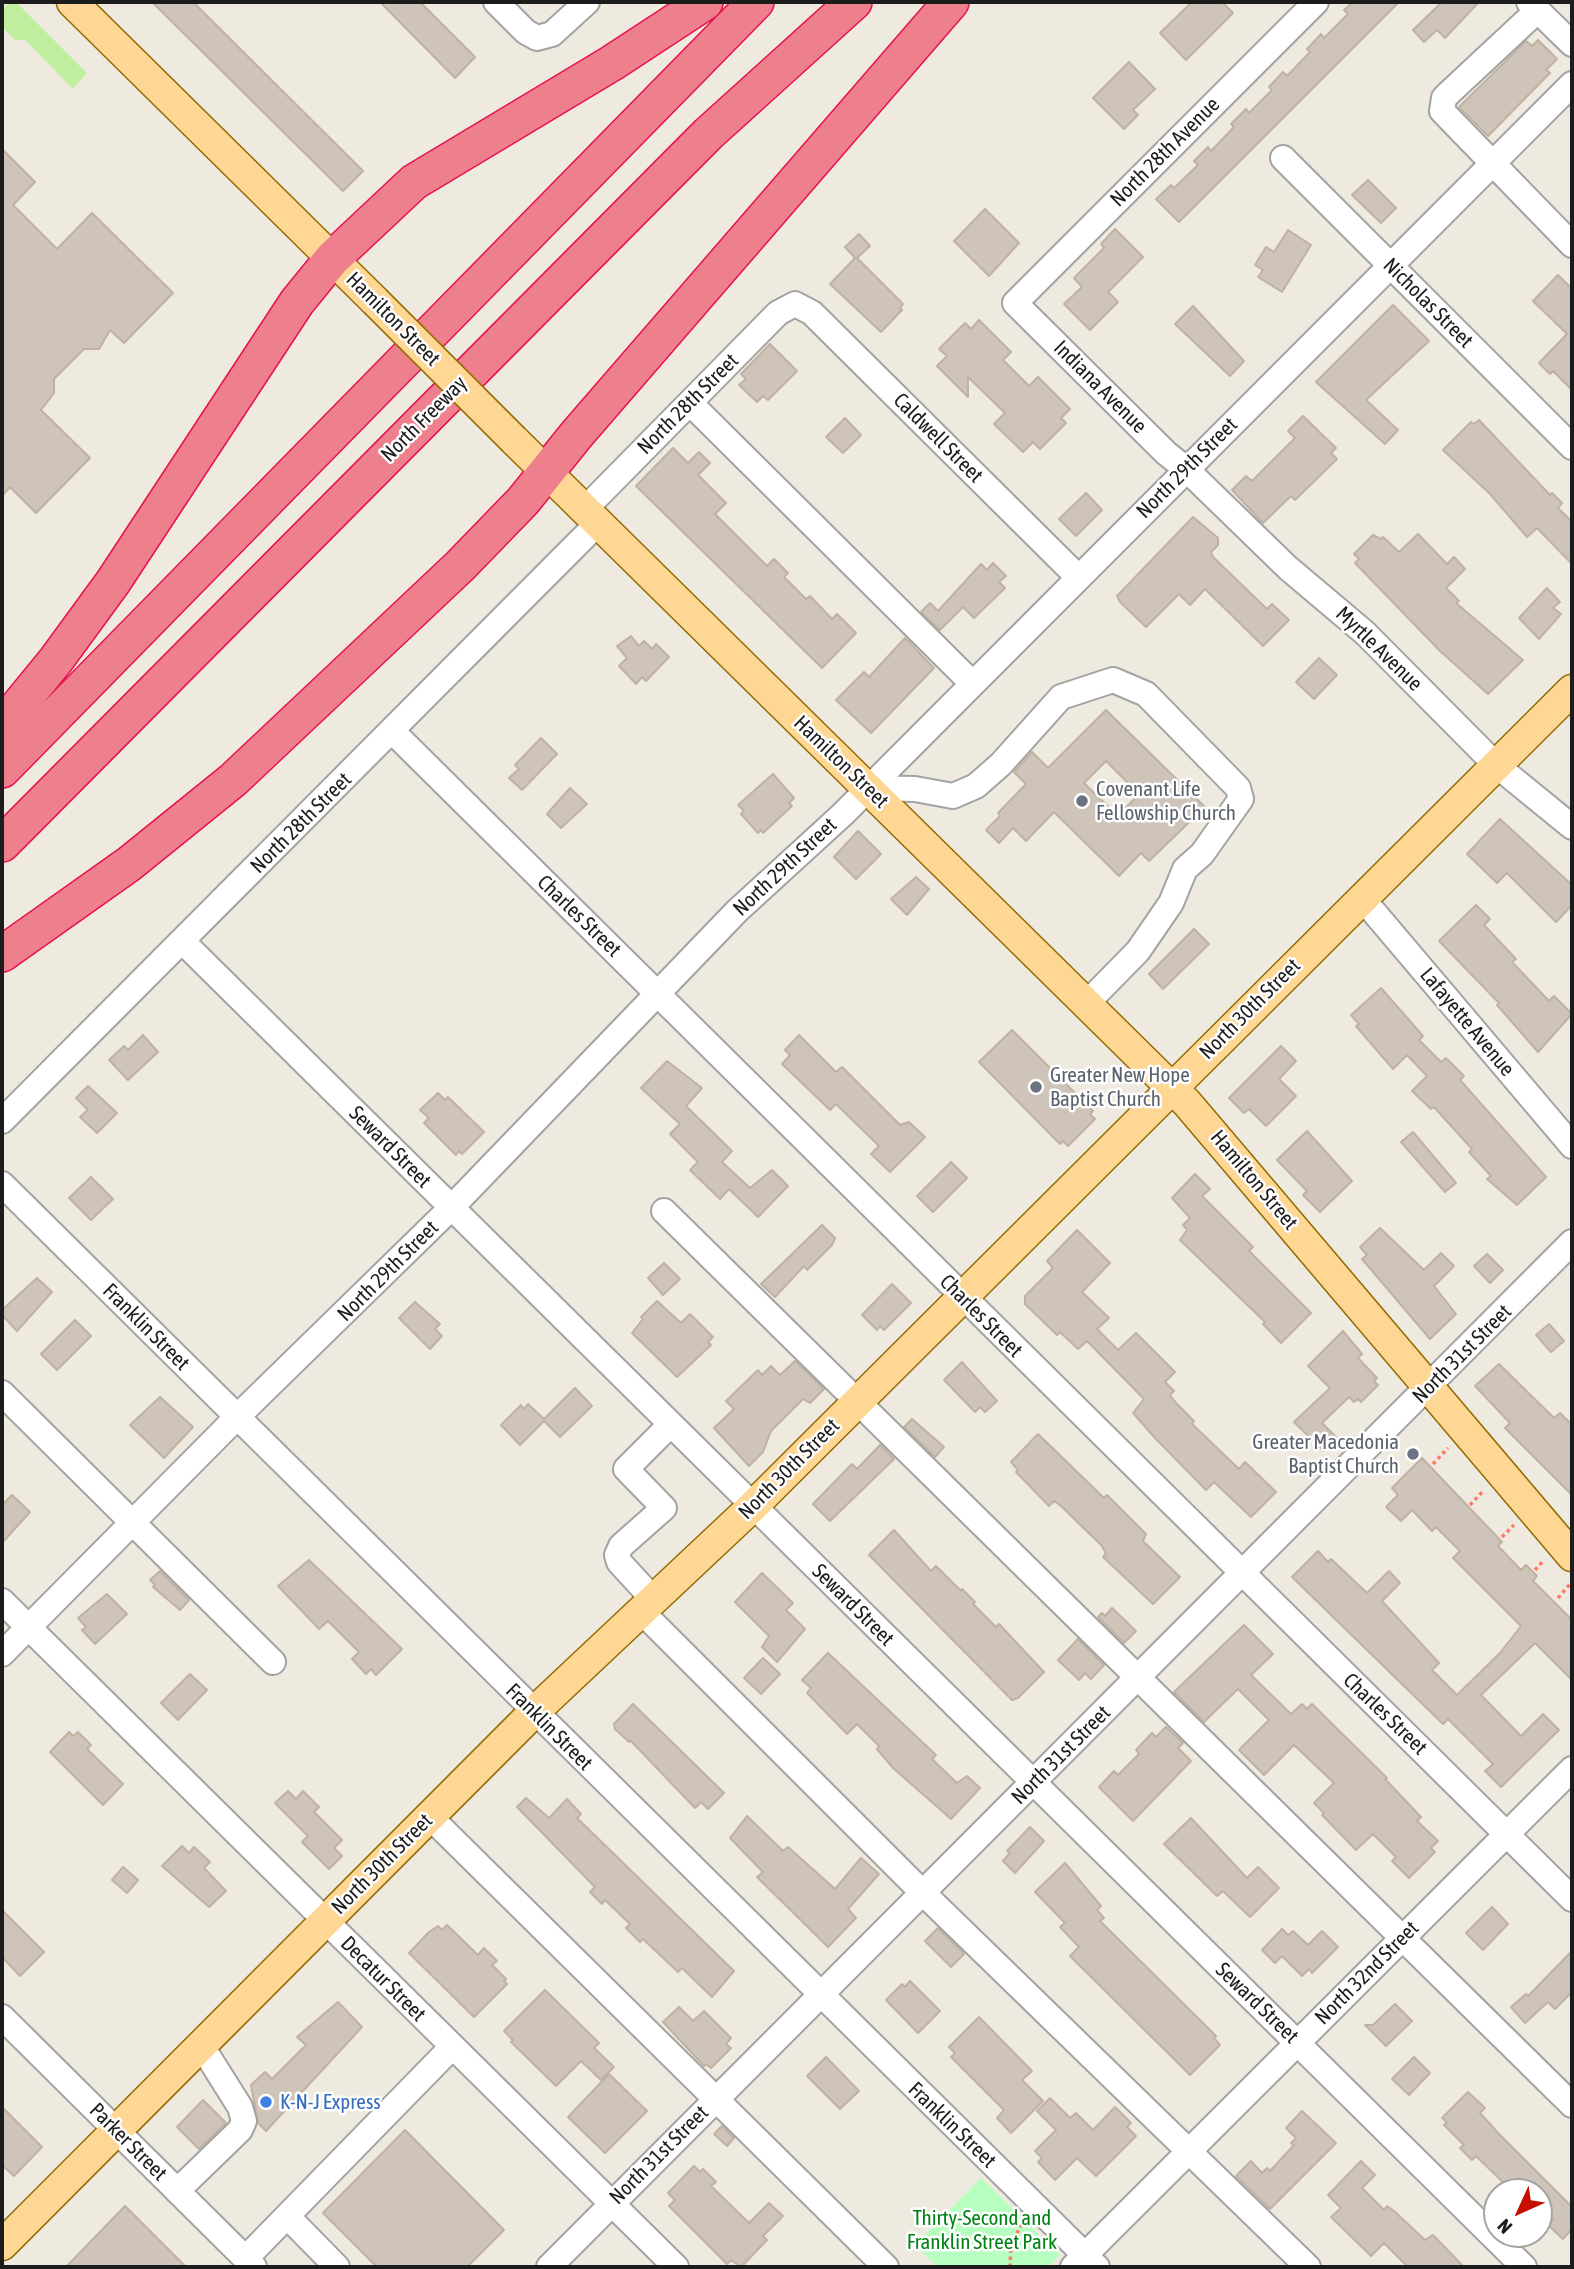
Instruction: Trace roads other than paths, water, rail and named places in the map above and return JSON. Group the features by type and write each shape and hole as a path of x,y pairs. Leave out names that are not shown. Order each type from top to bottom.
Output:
{"highway":[{"path":"2,726 97,603 297,302 332,259 414,182 612,63 705,2"},
{"path":"2,770 756,2"},
{"path":"708,134 833,2"},
{"name":"North Freeway","path":"2,844 708,134 854,2"},
{"path":"2,954 129,864 258,759 454,572 514,511 951,2"}],"main road":[{"name":"Hamilton Street","path":"72,2 1172,1087 1429,1388 1564,1565"},
{"name":"North 30th Street","path":"2,2245 534,1712 752,1507 1572,690"}],"street":[{"path":"496,2 526,32 537,38 552,34 587,2"},
{"name":"North 28th Avenue","path":"1015,303 1316,2"},
{"path":"1572,44 1534,6 1450,92 1442,104 1446,118 1572,245"},
{"name":"North 29th Street","path":"2,1654 237,1417 452,1208 737,911 824,832 1572,84"},
{"name":"Nicholas Street","path":"1283,158 1572,447"},
{"name":"Indiana Avenue","path":"1015,303 1166,453 1186,469"},
{"name":"North 28th Street","path":"2,1121 391,731 591,516 690,403 778,313 795,304"},
{"name":"Caldwell Street","path":"795,304 812,313 1078,577"},
{"path":"690,403 972,683"},
{"name":"Myrtle Avenue","path":"1186,469 1288,568 1365,633 1496,765 1572,827"},
{"path":"868,788 915,789 953,796 976,786 1001,764 1061,697 1113,680 1146,694 1238,788 1241,799 1235,812 1202,854 1185,869 1160,921 1138,951 1087,1003"},
{"name":"Charles Street","path":"391,731 1572,1899"},
{"name":"Lafayette Avenue","path":"1362,898 1571,1137"},
{"name":"Seward Street","path":"183,942 1524,2267"},
{"name":"Franklin Street","path":"2,1184 820,1995 1085,2263"},
{"path":"664,1211 1572,2105"},
{"name":"North 31st Street","path":"549,2267 1572,1242"},
{"path":"2,1393 274,1662"},
{"path":"670,1425 626,1469 664,1508 621,1546 617,1555 648,1606 923,1893 1308,2267"},
{"name":"Decatur Street","path":"2,1601 676,2267"},
{"name":"North 32nd Street","path":"1085,2263 1190,2150 1572,1769"},
{"path":"429,1816 886,2267"},
{"name":"Parker Street","path":"2,2017 249,2263"},
{"path":"177,2191 240,2130 244,2121 240,2108 201,2045"},
{"path":"249,2263 287,2216 452,2047"},
{"path":"287,2216 337,2267"}],"place":[{"name":"Covenant Life Fellowship Church","path":"1082,801"},
{"name":"Greater New Hope Baptist Church","path":"1036,1087"},
{"name":"Greater Macedonia Baptist Church","path":"1413,1454"},
{"name":"K-N-J Express","path":"266,2102"}],"park label":[{"name":"Thirty-Second and Franklin Street Park","path":"982,2230"}]}
